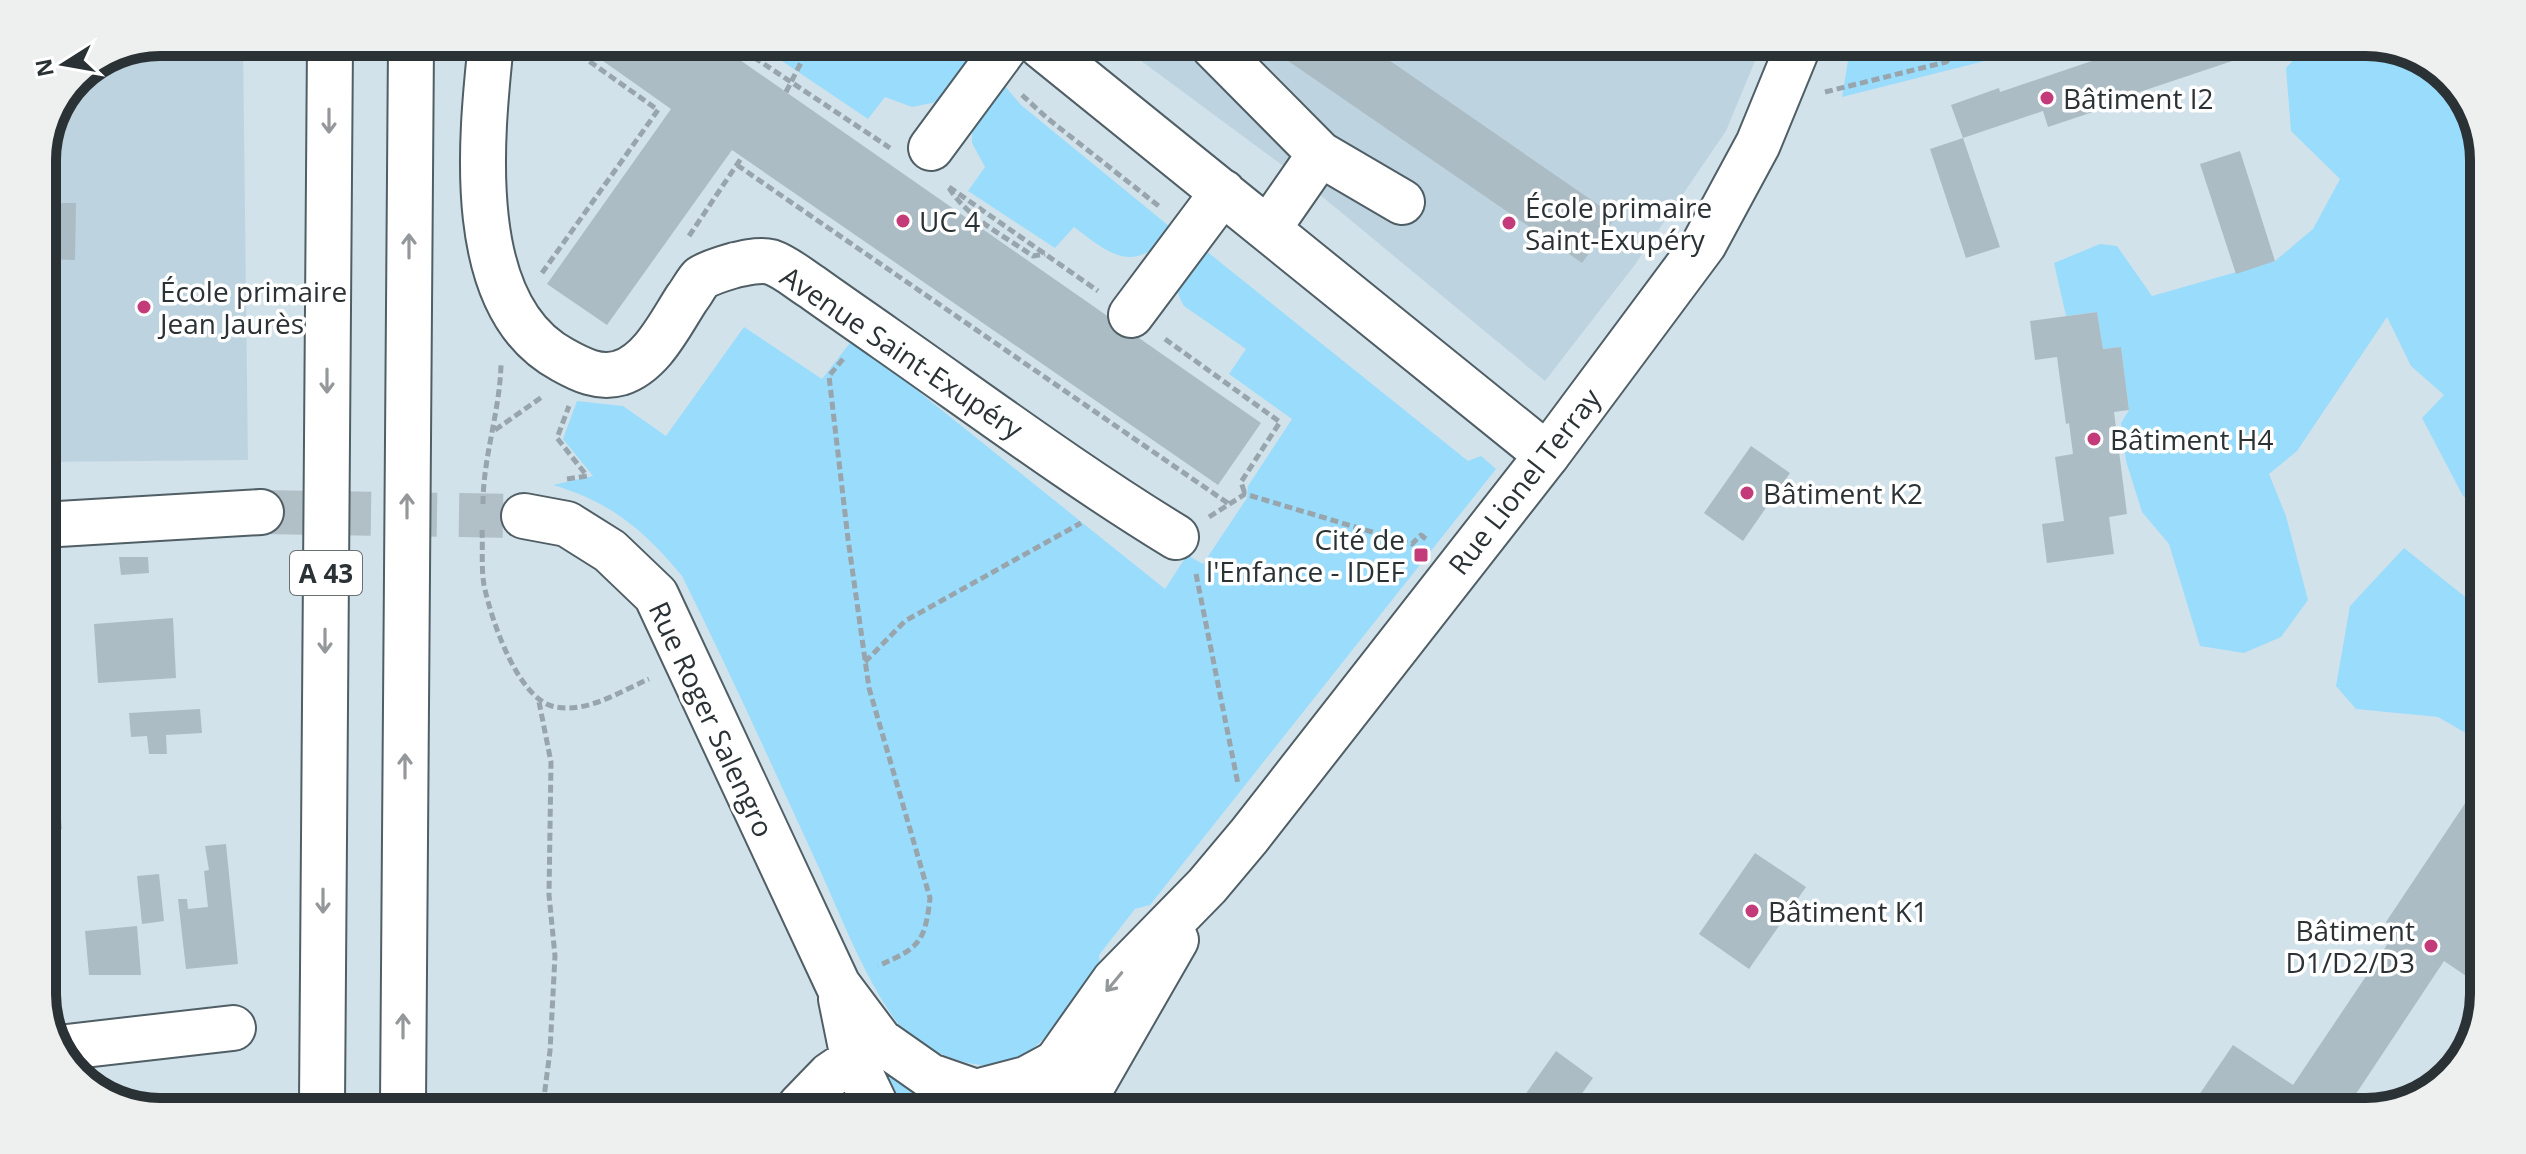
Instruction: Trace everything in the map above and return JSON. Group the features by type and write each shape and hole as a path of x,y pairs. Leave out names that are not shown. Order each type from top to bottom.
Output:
{"main road":[{"name":"A 43","path":"322,1098 330,56"},
{"path":"403,1098 411,56"},
{"name":"Avenue Saint-Exupéry","path":"490,56 484,106 485,209 498,281 515,315 533,340 580,380 621,373 635,366 648,354 701,279 725,267 752,261 769,262 786,269 1120,503 1176,537"},
{"path":"914,150 997,56"},
{"path":"1053,56 1547,455"},
{"path":"1223,56 1320,154 1402,202"},
{"name":"Rue Lionel Terray","path":"1041,1098 1056,1063 1114,981 1207,886 1249,836 1547,455 1704,244 1758,144 1794,56"},
{"path":"1268,229 1320,154"},
{"path":"1131,315 1223,192"},
{"path":"56,524 261,512"},
{"name":"Rue Roger Salengro","path":"496,517 567,524 610,551 656,595 866,1050 871,1098"},
{"name":"Rue Lionel Terray","path":"1085,1098 1207,886"},
{"path":"71,1047 233,1028"},
{"path":"807,1098 818,1085 866,1050"},
{"name":"Rue Roger Salengro","path":"866,1050 985,1098"},
{"name":"Rue Roger Salengro","path":"989,1098 1056,1063"}],"path":[{"path":"582,56 658,110"},
{"path":"751,56 792,84 914,150"},
{"path":"786,92 805,56"},
{"path":"1775,102 1847,88 1946,62 1952,56"},
{"path":"1015,88 1047,118 1191,232"},
{"path":"535,283 663,104"},
{"path":"737,165 1229,504"},
{"path":"1046,254 1033,256 960,206 948,187 1046,254 1280,422 1241,482 1245,494"},
{"path":"838,985 912,951 926,927 930,898 869,688 829,376 869,326"},
{"path":"501,360 500,390 483,486 496,517 483,583 505,649 529,690 539,701 554,707 571,708 592,704 688,662"},
{"path":"494,431 522,408 554,389 580,380"},
{"path":"560,481 587,476 557,438 580,380"},
{"path":"1249,836 1194,567 1188,549 1176,537 1245,494 1412,544 1421,535 1459,566"},
{"path":"865,663 905,621 1120,503"},
{"path":"539,701 551,762 549,895 555,956 550,1051 544,1098"}],"shaded area":[{"name":"École primaire Jean Jaurès","path":"160,56 243,56 248,460 56,462 56,153 67,114 73,104 104,104 104,73 127,62"},
{"path":"775,56 977,56 942,101 912,107 885,97 868,119"},
{"name":"École primaire Saint-Exupéry","path":"1135,56 1757,56 1726,131 1634,266 1545,381 1302,180"},
{"path":"1849,56 2004,56 1842,97"},
{"path":"2297,56 2386,58 2406,64 2429,78 2448,97 2459,114 2470,153 2470,501 2463,496 2422,418 2444,395 2411,366 2387,317 2297,451 2269,474 2286,516 2308,600 2281,637 2244,653 2200,646 2169,544 2142,512 2126,461 2121,423 2129,410 2121,347 2103,349 2097,312 2066,316 2054,263 2100,244 2117,246 2152,296 2275,261 2313,229 2340,179 2291,131 2286,68"},
{"path":"999,79 1021,105 1169,226 1149,251 1139,256 1119,255 1074,227 1055,248 968,191 985,167 972,143 972,132"},
{"path":"1200,246 1468,461 1481,456 1496,469 1150,905 1135,909 1099,955 1100,967 1056,1026 1028,1052 1013,1060 985,1065 958,1060 930,1049 907,1033 875,989 682,576 654,545 610,509 553,485 593,476 563,439 577,401 623,406 666,436 744,327 822,379 853,339 1165,589 1187,555 1203,564 1247,498 1248,486 1292,419 1229,374 1246,349 1184,306 1178,282"},
{"path":"2404,548 2470,601 2470,735 2438,717 2356,709 2336,686 2350,606"},
{"path":"889,1074 939,1098 890,1098 883,1076"}],"building":[{"name":"UC 4","path":"596,56 734,56 1261,423 1218,485 732,150 607,325 547,284 671,109"},
{"path":"1281,56 1383,56 1616,217 1582,263"},
{"name":"Bâtiment I2","path":"2106,56 2247,56 2104,104 2105,108 2048,127 2043,111 1963,138 1951,105 1999,88 2000,92"},
{"path":"1963,138 2000,247 1966,258 1930,149"},
{"name":"Bâtiment I2","path":"2240,151 2275,261 2236,274 2200,164"},
{"path":"56,203 76,203 75,260 56,259"},
{"name":"Bâtiment H4","path":"2097,312 2103,349 2121,347 2129,410 2114,412 2127,514 2109,517 2114,554 2047,563 2042,524 2064,521 2055,457 2073,454 2057,357 2035,360 2030,321"},
{"name":"Bâtiment K2","path":"1751,446 1790,473 1743,541 1704,513"},
{"path":"119,557 148,557 149,573 121,575"},
{"path":"173,618 176,678 98,683 94,624"},
{"path":"200,709 202,733 166,735 167,754 149,754 147,736 131,737 129,713"},
{"path":"56,773 62,829 56,830"},
{"name":"Bâtiment D1/D2/D3","path":"2468,799 2470,800 2470,979 2444,961 2353,1098 2197,1098 2233,1045 2293,1085 2397,930 2386,922"},
{"path":"226,844 238,964 186,969 178,899 187,899 188,909 208,907 204,871 209,870 205,846"},
{"name":"Bâtiment K1","path":"1755,853 1806,887 1749,969 1699,934"},
{"path":"159,874 164,921 142,924 137,876"},
{"path":"137,926 141,975 89,975 85,931"},
{"path":"1556,1051 1593,1078 1579,1098 1523,1098"}],"tunnel":[{"path":"261,512 524,516"}],"place":[{"name":"Bâtiment I2","path":"2047,98"},
{"name":"UC 4","path":"903,221"},
{"name":"École primaire Saint-Exupéry","path":"1509,223"},
{"name":"École primaire Jean Jaurès","path":"144,307"},
{"name":"Bâtiment H4","path":"2094,439"},
{"name":"Bâtiment K2","path":"1747,493"},
{"name":"Cité de l'Enfance - IDEF","path":"1421,555"},
{"name":"Bâtiment K1","path":"1752,911"},
{"name":"Bâtiment D1/D2/D3","path":"2431,946"}]}
